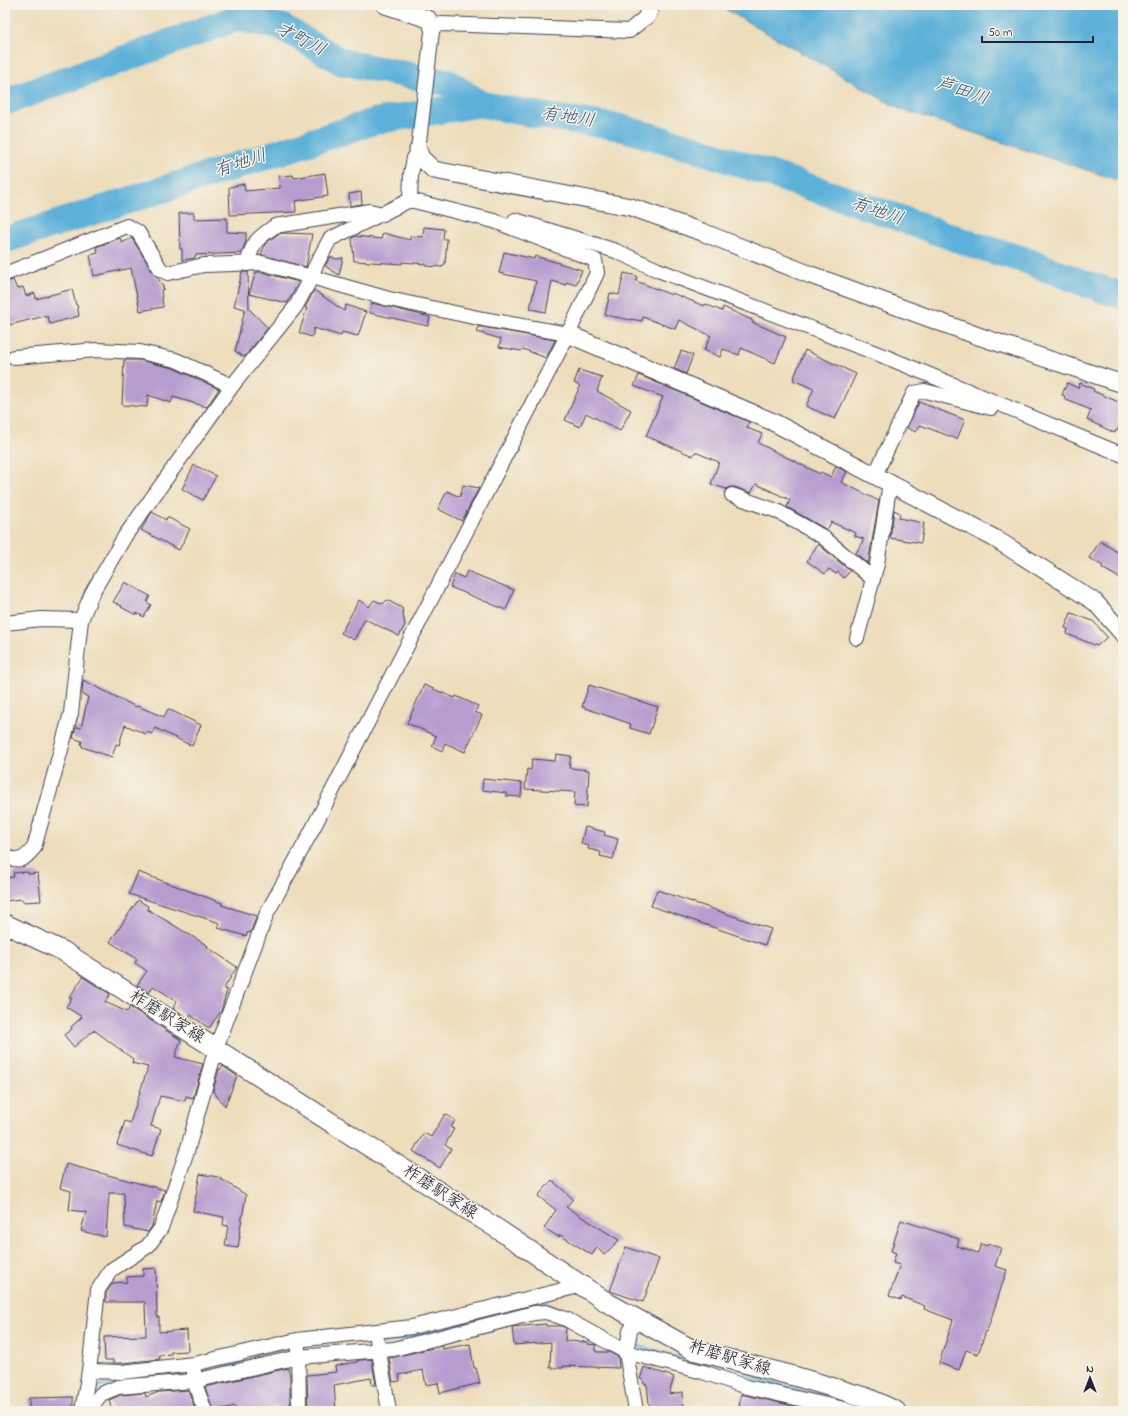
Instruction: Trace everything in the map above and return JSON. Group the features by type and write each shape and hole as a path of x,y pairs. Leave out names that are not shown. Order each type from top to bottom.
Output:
{"main road":[{"name":"柞磨駅家線","path":"5,924 63,951 216,1048 583,1285 608,1303 634,1325 693,1350 794,1376 868,1398 896,1411"}],"street":[{"path":"386,5 431,26 442,24 629,31 649,10"},
{"path":"410,200 411,174 414,158 418,152 431,26"},
{"path":"418,152 428,166 434,170 631,208 702,232 811,275 981,338 1123,384"},
{"path":"5,857 15,860 25,858 34,848 71,713 81,620 92,593 125,536 232,386 296,306 330,239 410,200 494,221 595,260 597,273 568,334 309,836 267,913 216,1048 187,1151 161,1228 148,1246 111,1270 98,1290 89,1371 82,1411"},
{"path":"247,264 252,246 262,235 275,226 370,211 383,214"},
{"path":"494,221 516,220 616,251 658,270 886,357 1123,454"},
{"path":"5,274 127,226 138,232 161,270 168,273 204,265 262,264 403,302 483,319 568,334 771,421 994,538 1095,602 1123,634"},
{"path":"14,358 97,350 140,352 176,360 232,386"},
{"path":"857,638 878,564 883,479 914,394 925,391 991,408 1000,404"},
{"path":"732,495 777,511 823,537 873,579"},
{"path":"5,623 41,620 81,620"},
{"path":"89,1371 122,1372 194,1364 297,1340 412,1327 583,1285"},
{"path":"92,1411 92,1406 101,1394 118,1387 194,1381 299,1357 394,1348 534,1313 546,1312 566,1319 626,1352 703,1372 747,1387 853,1411"},
{"path":"634,1325 626,1352 636,1411"},
{"path":"376,1332 389,1411"},
{"path":"297,1340 299,1357 300,1406"},
{"path":"194,1364 194,1381 205,1411"}],"water":[{"name":"芦田川","path":"718,5 1123,5 1123,182 898,108"}],"building":[{"path":"325,173 328,196 295,201 296,212 230,215 229,187 244,184 245,191 280,188 279,176 293,175 294,178"},
{"path":"361,192 362,204 350,206 349,194"},
{"path":"179,213 194,213 194,219 227,218 227,232 246,233 246,241 241,253 195,255 195,258 182,260 182,249 180,249"},
{"path":"424,227 444,229 443,239 447,239 445,264 443,267 402,262 402,264 354,261 352,238 356,236 381,239 383,233 410,240 410,236 423,237"},
{"path":"278,234 312,234 306,267 261,255 265,244"},
{"path":"120,238 122,243 132,238 158,278 164,289 161,290 163,307 140,311 131,268 94,276 90,255 98,253 96,247"},
{"path":"504,252 534,259 535,256 582,270 576,285 566,282 566,285 552,281 546,312 530,309 536,281 499,273"},
{"path":"330,257 337,259 343,258 339,275 325,266"},
{"path":"242,272 248,272 249,309 268,328 244,357 235,351 245,309 234,306"},
{"path":"256,272 299,282 287,303 249,294"},
{"path":"624,273 637,276 636,281 704,306 705,304 722,311 723,307 786,337 775,363 741,348 739,355 723,349 720,357 704,350 711,336 679,320 675,329 643,317 642,321 605,315 610,293 619,295"},
{"path":"13,280 17,289 23,287 26,296 35,293 36,299 72,289 79,316 50,324 48,317 45,316 5,326 5,282"},
{"path":"314,290 344,311 346,305 366,312 358,336 342,332 341,336 314,328 312,337 299,333 307,308 305,308"},
{"path":"372,303 430,317 428,326 370,313"},
{"path":"478,327 555,340 546,358 523,349 521,351 499,347 501,339 477,332"},
{"path":"805,350 856,374 835,419 806,406 814,389 793,380"},
{"path":"681,351 693,355 686,374 674,369"},
{"path":"124,360 139,360 173,368 219,389 207,407 173,397 171,403 148,395 147,407 122,405"},
{"path":"579,370 602,377 597,391 631,410 620,431 586,413 580,427 565,420 580,386 574,383"},
{"path":"639,375 749,422 747,428 762,434 758,443 820,474 821,472 831,477 836,466 847,472 841,482 879,501 868,564 856,553 864,539 855,536 856,533 831,522 827,530 787,507 790,500 756,484 751,493 735,487 726,489 711,484 719,462 695,452 693,456 646,436 663,397 634,386"},
{"path":"1067,383 1078,388 1080,383 1094,389 1093,391 1123,404 1123,417 1115,433 1087,420 1091,410 1064,399 1065,396 1062,395"},
{"path":"919,402 965,420 957,439 920,425 916,432 907,428"},
{"path":"194,465 216,476 203,500 182,489"},
{"path":"463,485 479,488 462,521 438,509 447,491 460,497"},
{"path":"894,510 900,513 899,518 924,523 921,543 890,538"},
{"path":"152,512 166,520 167,517 190,529 179,550 141,530"},
{"path":"1100,541 1123,556 1123,580 1102,568 1103,566 1089,558"},
{"path":"818,544 850,571 844,578 838,572 836,574 829,569 825,574 807,561"},
{"path":"467,571 514,590 506,610 450,587 455,574 464,578"},
{"path":"125,582 150,596 147,602 151,605 144,617 137,613 136,615 113,602"},
{"path":"359,600 369,607 374,600 383,604 387,600 402,608 405,625 399,636 365,619 354,640 341,633"},
{"path":"1071,613 1093,621 1107,637 1097,646 1067,634 1068,629 1065,628"},
{"path":"83,680 136,707 137,706 164,717 168,709 201,725 192,746 155,728 152,734 147,732 146,734 125,725 119,745 116,744 112,757 82,747 82,741 73,738 76,727 81,728 88,697 82,694"},
{"path":"424,685 455,698 456,696 478,706 475,712 482,715 465,752 445,743 442,751 432,746 436,736 407,723"},
{"path":"589,685 658,707 649,734 630,728 631,724 582,707"},
{"path":"556,754 571,756 569,768 589,770 587,807 574,806 575,792 525,789 527,769 531,770 532,759 555,761"},
{"path":"483,779 522,783 521,797 506,796 506,793 482,790"},
{"path":"585,827 605,832 604,835 618,839 613,859 600,856 601,852 588,849 589,846 581,844"},
{"path":"28,872 28,874 38,873 41,901 23,902 22,899 5,901 5,878 14,877 13,873"},
{"path":"138,872 222,903 221,905 257,916 250,933 248,932 246,936 218,928 220,923 129,894"},
{"path":"657,890 771,929 765,945 651,906"},
{"path":"138,900 148,906 147,909 208,946 207,947 237,967 224,988 227,990 221,1011 209,1028 190,1015 189,1019 173,1008 177,1001 153,986 149,993 137,985 147,971 135,963 137,959 110,942"},
{"path":"83,977 110,994 105,1002 127,1012 130,1007 181,1040 175,1057 203,1064 193,1098 186,1096 185,1101 160,1096 151,1126 161,1129 152,1156 117,1145 125,1121 130,1123 148,1067 132,1063 133,1059 94,1030 74,1047 64,1035 72,1029 71,1027 82,1017 66,1007 72,998 69,998"},
{"path":"223,1066 237,1076 225,1106 213,1091 219,1069"},
{"path":"445,1114 455,1120 451,1128 454,1129 445,1145 451,1149 440,1168 413,1151 424,1133 431,1137"},
{"path":"66,1164 165,1190 161,1202 157,1201 152,1226 148,1232 125,1227 124,1193 109,1193 106,1237 81,1231 86,1212 69,1210 71,1191 60,1188"},
{"path":"200,1174 218,1177 246,1195 238,1248 225,1246 228,1226 223,1225 224,1217 193,1211"},
{"path":"552,1180 573,1199 566,1207 619,1240 604,1255 597,1247 592,1255 560,1235 559,1237 544,1228 556,1210 538,1196"},
{"path":"901,1220 959,1239 957,1246 978,1253 981,1244 987,1246 988,1244 1001,1248 995,1266 1007,1270 987,1331 978,1354 966,1350 959,1370 939,1363 953,1320 924,1309 925,1306 902,1297 901,1300 889,1296 900,1265 893,1263 896,1253 891,1251"},
{"path":"626,1247 659,1259 643,1302 610,1291"},
{"path":"156,1268 157,1317 159,1317 159,1332 187,1330 188,1351 171,1352 171,1354 159,1355 160,1359 122,1363 113,1363 113,1360 105,1360 104,1337 146,1336 145,1302 106,1302 106,1293 113,1283 127,1282 127,1277 143,1276 143,1269"},
{"path":"546,1324 546,1326 561,1326 566,1328 565,1341 588,1342 588,1344 596,1345 596,1352 609,1352 618,1357 619,1368 563,1366 563,1368 550,1368 551,1342 514,1345 512,1327"},
{"path":"470,1344 474,1368 476,1368 480,1383 440,1393 438,1383 426,1385 423,1370 399,1375 400,1381 393,1382 389,1358 442,1346 442,1349"},
{"path":"372,1359 376,1385 372,1385 371,1378 334,1385 336,1411 306,1411 308,1406 307,1375 336,1372 335,1366 357,1362 360,1360"},
{"path":"644,1367 674,1377 669,1394 683,1392 684,1411 650,1411 647,1385 643,1383 644,1380 640,1379"},
{"path":"288,1368 290,1376 290,1406 292,1411 277,1411 276,1407 259,1411 236,1411 235,1406 213,1411 205,1387"},
{"path":"188,1390 196,1411 112,1411 109,1400 120,1395 145,1393 146,1397 159,1392"},
{"path":"741,1394 802,1408 802,1411 756,1411 739,1408"},
{"path":"73,1397 73,1411 29,1411 29,1398"}],"waterway":[{"name":"才町川","path":"5,102 237,18 282,27 342,62 449,83 480,104"},
{"name":"有地川","path":"5,240 376,121 480,104 544,116 618,127 696,149 857,203 977,246 1022,259 1081,282 1123,296"},
{"path":"528,1307 547,1305 564,1312"},
{"path":"384,1343 505,1313"},
{"path":"630,1344 680,1359"},
{"path":"220,1368 297,1351"},
{"path":"716,1369 820,1396"},
{"path":"167,1376 209,1370"},
{"path":"93,1395 97,1386 110,1384"},
{"path":"854,1405 872,1411"}]}
